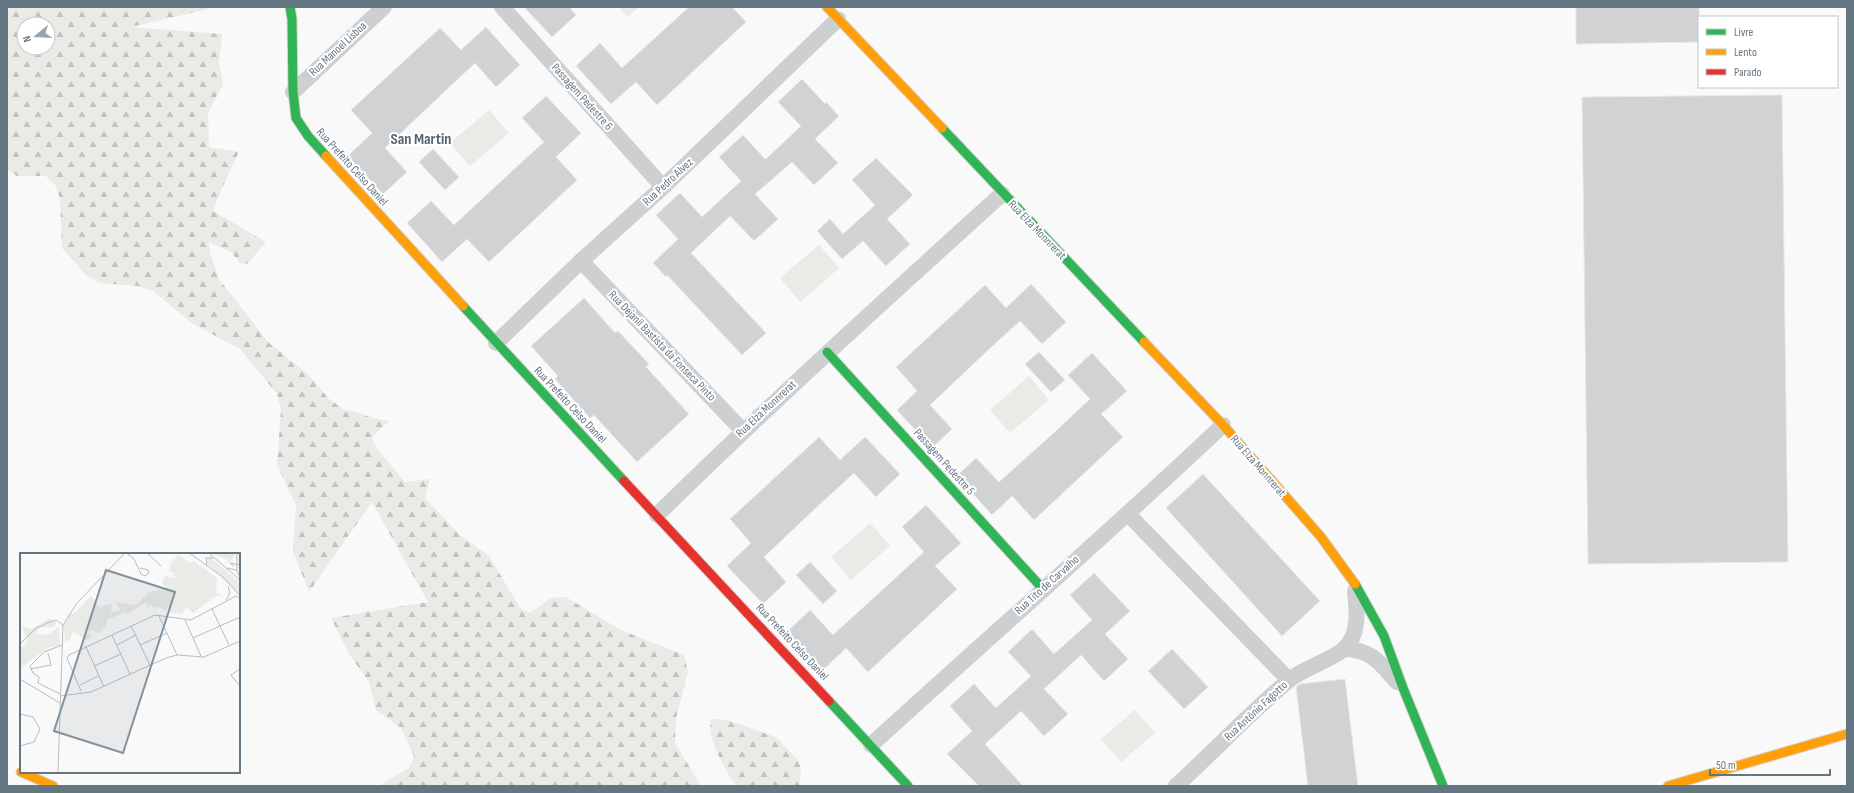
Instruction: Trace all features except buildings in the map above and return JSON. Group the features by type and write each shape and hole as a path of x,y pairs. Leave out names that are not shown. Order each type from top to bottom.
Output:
{"street":[{"name":"Rua Prefeito Celso Daniel","path":"290,7 292,19 293,92 296,118 308,136 496,343 908,786"},
{"name":"Rua Manoel Lisboa","path":"293,92 384,7"},
{"name":"Passagem Pedestre 6","path":"502,7 663,187"},
{"name":"Rua Elza Monnrerat","path":"827,7 1002,194 1223,425 1321,537 1354,583 1384,636 1403,688 1443,786"},
{"name":"Rua Pedro Alvez","path":"496,343 581,261 663,187 838,18"},
{"name":"Rua Elza Monnrerat","path":"657,515 827,352 1002,194"},
{"name":"Rua Dejanil Bastista da Fonseca Pinto","path":"581,261 743,431"},
{"name":"Passagem Pedestre 5","path":"827,352 1043,589"},
{"name":"Rua Tito de Carvalho","path":"871,745 1128,514 1223,425"},
{"path":"1128,514 1289,680"},
{"path":"1344,649 1351,637 1358,613 1354,583"},
{"path":"1344,649 1358,649 1367,653 1379,661 1403,688"},
{"name":"Rua Antônio Fagotto","path":"1176,786 1289,680 1344,649"},
{"path":"1668,786 1847,734"},
{"path":"24,773 53,786"}],"green space":[{"path":"7,7 217,7 131,27 222,34 219,64 223,84 208,113 209,147 239,152 213,211 266,242 247,264 240,263 232,253 209,242 210,253 219,279 268,342 310,376 328,398 344,410 355,411 372,418 389,421 372,437 377,449 405,482 430,479 425,498 459,534 489,556 520,608 530,613 551,598 566,597 621,630 684,655 688,672 676,718 675,743 701,786 379,786 409,768 414,756 401,728 376,710 369,682 349,654 331,618 428,602 372,502 309,592 293,551 296,505 277,465 281,410 277,394 240,349 193,324 153,291 138,286 99,283 86,275 62,248 60,199 56,186 46,176 17,176 7,170"},
{"path":"619,7 639,7 627,17"},
{"path":"489,110 509,133 470,166 450,143"},
{"path":"819,245 839,268 800,302 780,278"},
{"path":"1029,376 1049,400 1010,433 990,410"},
{"path":"870,523 890,546 851,580 831,557"},
{"path":"1135,710 1155,733 1121,762 1101,739"},
{"path":"711,719 727,720 776,737 799,761 801,769 799,786 736,786 722,763 714,745 710,727"}],"traffic: fast":[{"path":"290,7 292,19 293,92 296,118 308,136 326,156"},
{"path":"942,128 1144,342"},
{"path":"463,306 624,481"},
{"path":"827,352 1043,589"},
{"path":"1355,584 1384,636 1403,688 1443,786"},
{"path":"829,701 908,786"}],"traffic: slow":[{"path":"827,7 942,128"},
{"path":"326,156 463,306"},
{"path":"1144,342 1223,425 1321,537 1355,584"},
{"path":"1668,786 1847,734"},
{"path":"23,773 53,786"}],"traffic: jam":[{"path":"624,481 829,701"}],"district":[{"name":"San Martin","path":"421,139"}]}
